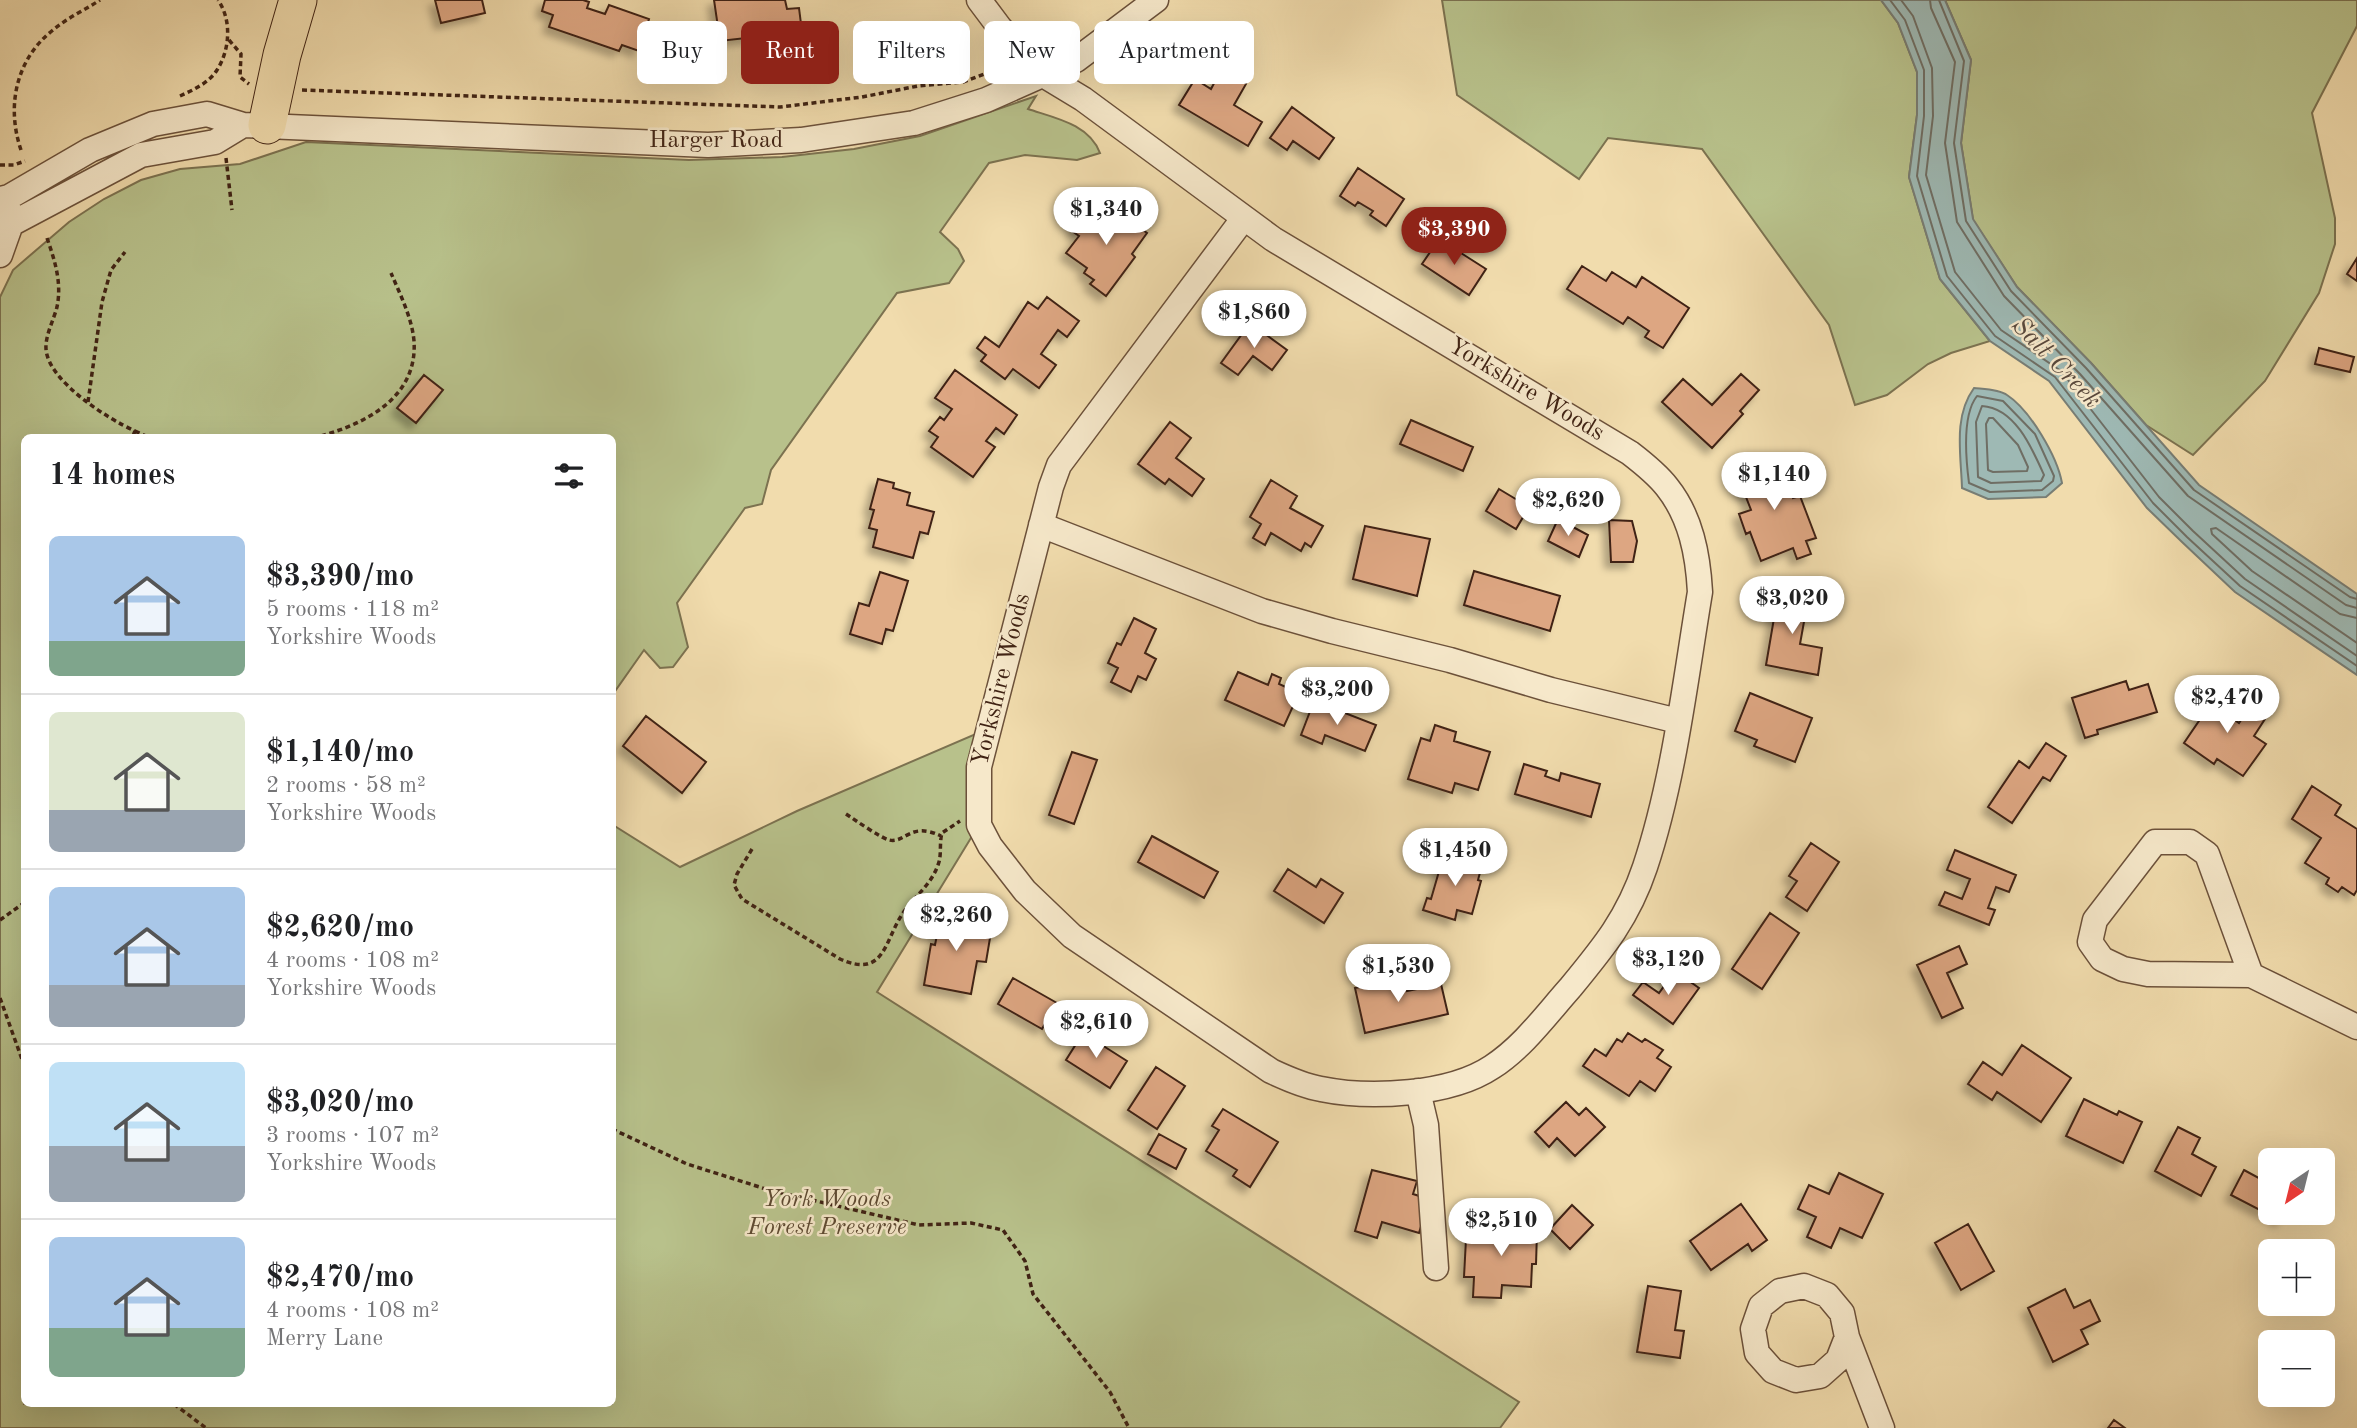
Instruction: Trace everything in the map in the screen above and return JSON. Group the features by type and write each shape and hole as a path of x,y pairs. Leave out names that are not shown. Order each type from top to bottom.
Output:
{"highway":[{"path":"255,125 275,88 298,0"}],"street":[{"name":"Yorkshire Woods","path":"979,0 994,21"},
{"name":"Harger Road","path":"1080,57 1156,0"},
{"name":"Harger Road","path":"5,198 90,150 153,124 207,114 255,125 695,144 753,144 801,140 914,123 1025,84"},
{"name":"Yorkshire Woods","path":"1058,84 1083,99 1273,240 1630,453 1668,487 1691,531 1698,561 1700,592 1678,721 1658,824 1644,869 1619,927 1535,1028 1508,1055 1490,1069 1444,1087 1418,1091 1349,1093 1300,1084 1272,1072 1073,936 1025,891 990,846 979,825 979,767 1059,465 1243,219"},
{"path":"5,224 141,155 215,142 255,125"},
{"path":"0,255 5,224 5,198"},
{"path":"1041,525 1262,611 1450,660 1551,690 1678,721"},
{"path":"2251,975 2207,854 2190,842 2155,842 2095,920 2090,942 2102,959 2123,969 2148,974 2251,975 2357,1027"},
{"path":"1418,1091 1426,1125 1436,1268"},
{"path":"1846,1337 1882,1428"}],"path":[{"path":"21,150 14,130 13,113 15,90 24,65 34,49 53,30 100,0"},
{"path":"218,0 223,7 229,40 241,54 240,77 250,85 275,88 780,107 862,97 918,86 963,82 984,74"},
{"path":"169,99 198,88 217,71 229,40"},
{"path":"0,165 14,165 30,159"},
{"path":"47,238 60,286 46,349 55,370 73,391 109,419 141,434"},
{"path":"88,402 102,302 111,270 125,252"},
{"path":"324,434 369,418 386,406 406,383 412,369 414,341 391,273"},
{"path":"846,814 889,840 919,830 941,836"},
{"path":"752,849 737,874 734,885 736,893 840,959 864,965 881,956 903,912 925,888 939,864 941,836 946,829 978,815"},
{"path":"0,920 21,905"},
{"path":"0,999 21,1057"},
{"path":"616,1131 687,1164 769,1190 919,1225 971,1223 1003,1230 1025,1261 1033,1294 1110,1392 1129,1428"},
{"path":"178,1407 206,1428"}],"green space":[{"path":"1442,0 1881,0 1898,23 1917,72 1917,115 1909,177 1940,279 1990,341 1951,353 1928,364 1887,395 1855,405 1829,325 1702,149 1608,138 1579,179 1457,95"},
{"path":"1945,0 2357,0 2357,26 2312,113 2335,218 2335,244 2319,293 2265,381 2193,455 2146,425 2091,363 2017,287 1973,220 1961,143 1971,60"},
{"name":"York Woods Forest Preserve","path":"1036,96 1028,109 1060,119 1080,129 1095,143 1100,153 1077,160 1025,155 989,163 940,232 958,249 964,261 949,283 897,293 771,470 762,504 745,508 677,603 688,647 673,667 660,668 644,650 616,690 616,434 21,434 21,1407 616,1407 616,827 680,867 797,811 978,733 974,833 877,992 1519,1402 1500,1428 0,1428 0,297 13,270 69,222 104,199 141,180 180,169 240,164 306,142 689,160 782,157 854,149 920,136"}],"water":[{"name":"Salt Creek","path":"1881,0 1945,0 1971,60 1961,143 1973,219 2017,287 2091,363 2199,485 2357,594 2357,675 2235,592 2182,542 2147,508 2049,381 1990,341 1940,279 1909,177 1917,115 1917,72 1898,23"},
{"path":"1974,388 1995,390 2007,395 2025,411 2041,434 2055,460 2062,483 2046,497 1988,499 1962,488 1961,423 1967,399"}],"building":[{"path":"435,0 482,0 485,13 441,23"},
{"path":"545,0 583,0 589,2 587,8 605,14 609,5 649,19 637,21 637,50 622,45 619,51 549,27 553,15 542,11"},
{"path":"714,0 785,0 787,9 799,8 801,21 741,21 741,39 727,40 727,21 717,21"},
{"path":"1192,84 1203,84 1211,89 1214,84 1246,84 1234,105 1262,122 1248,146 1179,105"},
{"path":"1292,107 1334,138 1319,159 1293,141 1287,150 1270,138"},
{"path":"1358,168 1404,199 1386,226 1370,215 1373,211 1358,202 1355,206 1340,196"},
{"path":"1105,202 1147,233 1132,254 1135,257 1106,296 1090,284 1094,280 1084,273 1087,268 1066,253 1079,236 1072,231 1081,219 1089,224"},
{"path":"1439,239 1486,269 1469,295 1422,264"},
{"path":"2357,258 2357,281 2347,274"},
{"path":"1582,266 1606,281 1612,272 1636,287 1642,277 1689,308 1663,348 1645,337 1649,331 1628,317 1623,324 1567,289"},
{"path":"1047,297 1079,321 1067,337 1058,330 1041,354 1056,365 1039,388 1013,369 1005,379 981,361 986,355 977,348 985,337 999,347 1028,302 1038,309"},
{"path":"1250,323 1287,350 1272,370 1253,356 1238,375 1221,363"},
{"path":"2319,348 2354,357 2350,372 2315,364"},
{"path":"955,370 1017,415 1004,434 996,428 986,441 995,447 973,477 931,447 938,437 929,431 940,417 944,420 952,409 935,398"},
{"path":"1741,374 1759,390 1740,411 1743,414 1712,448 1662,402 1683,379 1712,405"},
{"path":"424,375 443,390 416,423 397,408"},
{"path":"1411,420 1473,447 1463,471 1400,444"},
{"path":"1170,422 1191,438 1176,458 1204,479 1192,496 1169,479 1165,484 1138,464"},
{"path":"1776,455 1793,498 1800,496 1816,538 1806,541 1811,554 1797,559 1793,548 1761,561 1750,532 1746,534 1739,514 1751,510 1737,474"},
{"path":"878,479 894,483 893,488 910,493 907,505 934,512 928,534 920,532 913,558 873,547 877,530 869,528 874,510 870,509"},
{"path":"1271,480 1297,496 1290,508 1323,526 1311,547 1305,543 1301,551 1271,533 1265,545 1253,538 1261,524 1250,517"},
{"path":"1499,489 1529,507 1516,529 1486,511"},
{"path":"1558,519 1588,535 1579,557 1548,541"},
{"path":"1609,520 1632,521 1637,541 1633,562 1611,562"},
{"path":"1365,526 1430,539 1417,596 1353,579"},
{"path":"1474,571 1560,596 1550,631 1464,605"},
{"path":"880,572 908,581 893,631 886,629 882,644 850,634 859,603 869,606"},
{"path":"1779,589 1809,594 1800,644 1822,648 1818,675 1766,665"},
{"path":"1134,618 1156,629 1145,653 1156,659 1146,680 1138,676 1131,692 1111,682 1118,668 1108,663 1117,643 1121,645"},
{"path":"1238,672 1268,685 1272,674 1281,678 1279,684 1299,693 1284,726 1225,700"},
{"path":"2126,681 2129,690 2148,684 2157,712 2097,730 2098,734 2085,738 2072,698"},
{"path":"2220,690 2241,705 2232,718 2239,723 2249,708 2265,719 2254,736 2266,744 2243,776 2217,759 2214,764 2184,743"},
{"path":"1750,693 1812,718 1795,762 1754,746 1757,740 1735,731"},
{"path":"1314,701 1376,725 1365,751 1325,735 1322,744 1301,735"},
{"path":"646,716 706,762 682,793 623,746"},
{"path":"1435,725 1456,732 1454,741 1490,752 1478,790 1455,783 1452,793 1408,779 1421,738 1430,741"},
{"path":"2046,743 2066,756 2050,781 2043,777 2012,823 1988,807 2019,761 2029,768"},
{"path":"1072,752 1097,760 1074,824 1049,815"},
{"path":"1524,764 1547,771 1545,776 1559,781 1561,773 1600,784 1591,817 1515,794"},
{"path":"2312,786 2341,805 2335,815 2357,829 2357,890 2354,895 2342,887 2338,892 2326,884 2329,878 2305,863 2321,838 2292,819"},
{"path":"1152,836 1218,872 1204,898 1138,862"},
{"path":"1811,843 1839,862 1807,911 1786,897 1797,881 1789,876"},
{"path":"1955,850 2016,875 2009,892 1996,887 1988,908 1995,910 1989,925 1939,905 1945,892 1962,899 1970,879 1947,870"},
{"path":"1444,854 1482,865 1478,880 1481,881 1472,914 1457,910 1455,920 1423,910 1427,898 1431,899"},
{"path":"1288,869 1316,887 1321,879 1343,893 1324,923 1274,891"},
{"path":"943,904 966,909 963,927 991,932 986,962 977,961 971,994 924,985 931,944 935,945"},
{"path":"1770,913 1799,933 1762,989 1732,969"},
{"path":"1959,946 1967,964 1947,973 1963,1008 1942,1018 1917,965"},
{"path":"1675,971 1699,988 1673,1024 1633,995 1643,982 1659,993"},
{"path":"1013,978 1057,1003 1042,1029 998,1004"},
{"path":"1404,978 1407,991 1441,984 1448,1014 1365,1033 1355,988"},
{"path":"1083,1033 1127,1061 1110,1088 1066,1060"},
{"path":"1628,1033 1663,1050 1657,1058 1671,1067 1655,1091 1640,1081 1629,1096 1583,1066 1595,1049 1606,1056 1617,1039 1622,1042"},
{"path":"2022,1045 2071,1078 2041,1122 1997,1092 1992,1100 1968,1084 1983,1062 2002,1075"},
{"path":"1156,1067 1185,1086 1157,1129 1128,1110"},
{"path":"2084,1099 2117,1115 2119,1111 2142,1122 2123,1163 2066,1136"},
{"path":"1566,1102 1579,1115 1586,1108 1605,1127 1575,1156 1557,1138 1549,1147 1535,1132"},
{"path":"1223,1109 1278,1142 1250,1187 1233,1176 1237,1170 1206,1151 1219,1130 1212,1126"},
{"path":"2178,1127 2200,1138 2192,1154 2216,1167 2201,1196 2155,1171"},
{"path":"1159,1134 1186,1149 1176,1169 1148,1154"},
{"path":"1372,1170 1417,1181 1413,1194 1429,1199 1419,1233 1382,1222 1377,1238 1355,1231"},
{"path":"2244,1170 2258,1178 2258,1209 2231,1195"},
{"path":"1839,1173 1883,1194 1862,1238 1840,1228 1831,1248 1807,1237 1816,1217 1798,1209 1809,1185 1829,1194"},
{"path":"1741,1204 1767,1240 1752,1251 1748,1244 1711,1270 1690,1241"},
{"path":"1572,1205 1593,1225 1570,1249 1550,1229"},
{"path":"1493,1216 1524,1217 1524,1231 1537,1232 1536,1264 1532,1264 1531,1287 1502,1285 1501,1298 1473,1297 1474,1277 1464,1277 1466,1239 1492,1240"},
{"path":"1968,1224 1994,1271 1961,1290 1935,1243"},
{"path":"1648,1286 1681,1291 1675,1330 1684,1331 1680,1358 1637,1352"},
{"path":"2065,1289 2074,1308 2090,1300 2100,1321 2081,1330 2088,1344 2053,1362 2028,1308"},
{"path":"2114,1420 2125,1428 2108,1428"}]}
